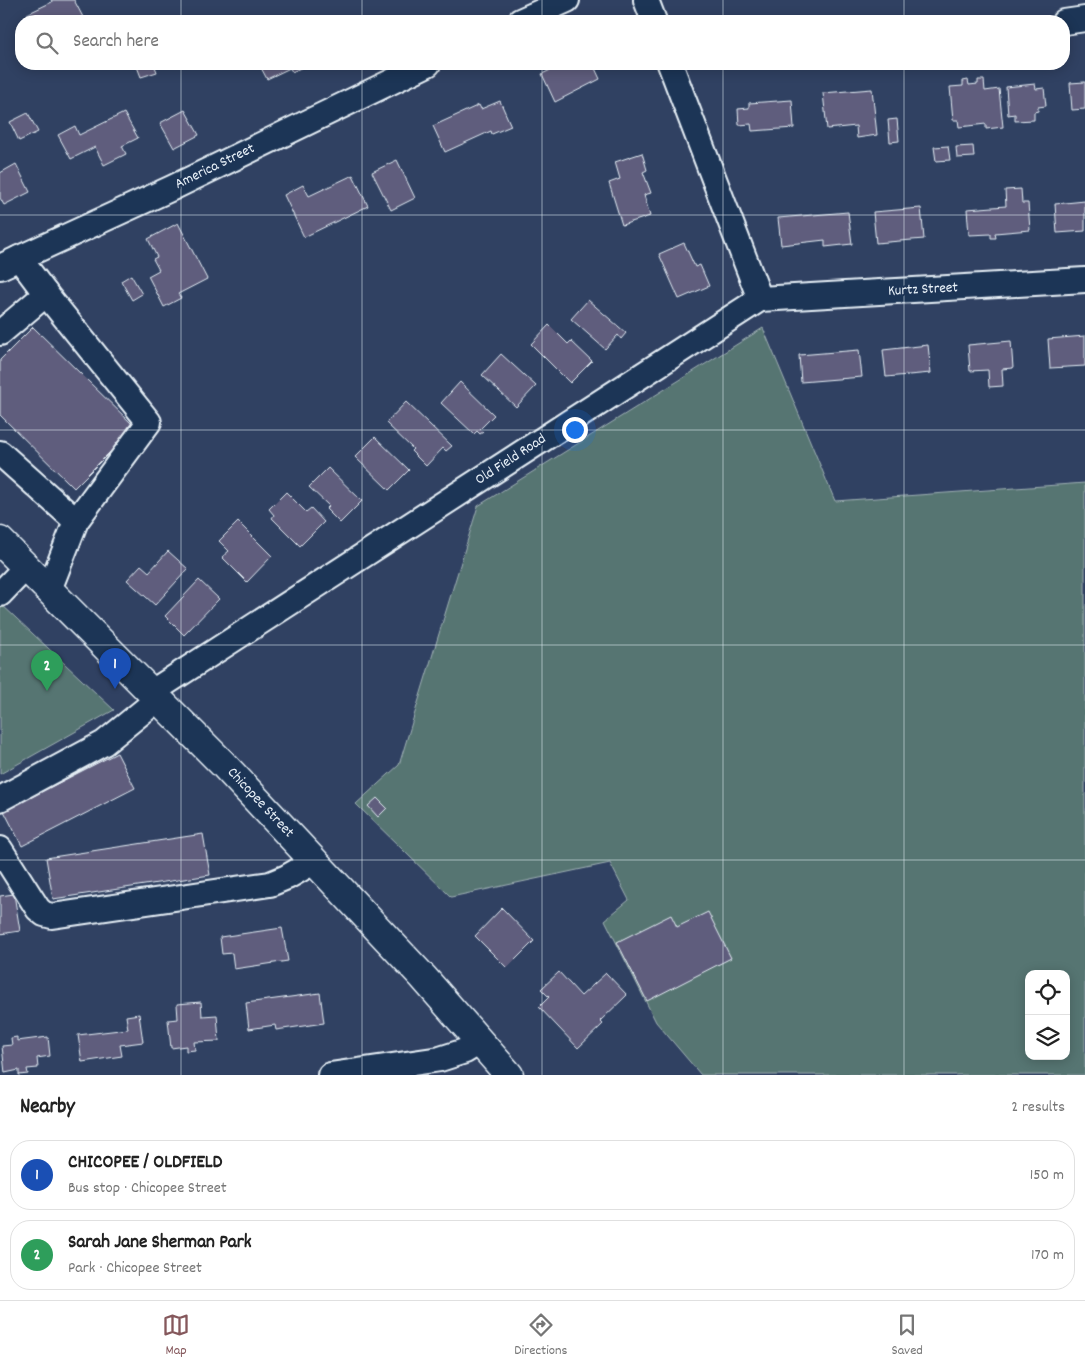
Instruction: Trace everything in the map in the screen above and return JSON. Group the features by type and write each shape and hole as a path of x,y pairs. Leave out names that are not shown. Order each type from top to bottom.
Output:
{"main road":[{"name":"Chicopee Street","path":"0,541 223,764 423,977 509,1075"}],"street":[{"path":"533,15 567,0"},
{"path":"646,0 652,15"},
{"path":"1070,21 1085,19"},
{"name":"America Street","path":"10,263 172,188 416,70"},
{"path":"672,70 760,299"},
{"path":"10,263 46,294 149,422 76,521 50,590"},
{"name":"Kurtz Street","path":"760,299 1085,280"},
{"path":"0,333 46,294"},
{"name":"Old Field Road","path":"0,799 104,744 155,695 760,299"},
{"path":"0,453 76,521"},
{"path":"0,594 26,567"},
{"path":"3,857 35,906 41,912 52,916 270,884 287,877 315,861"},
{"path":"330,1075 440,1059 465,1051 480,1042"}],"green space":[{"path":"763,328 835,501 1085,483 1085,1075 701,1075 656,1022 605,920 629,900 610,863 451,897 356,804 399,765 478,506"},
{"path":"0,603 114,710 0,774"}],"building":[{"path":"51,0 74,0 82,15 27,15 52,2"},
{"path":"138,70 156,70 157,72 141,77"},
{"path":"262,70 286,70 267,79"},
{"path":"550,70 596,70 600,79 555,102 542,74"},
{"path":"968,80 969,85 978,84 978,80 984,80 985,91 999,89 1003,127 986,129 986,124 959,127 958,120 953,120 950,87 963,86 963,81"},
{"path":"1085,82 1085,109 1072,110 1070,83"},
{"path":"1035,84 1036,89 1044,88 1046,106 1038,107 1038,111 1034,112 1034,120 1015,121 1015,114 1008,115 1006,87"},
{"path":"872,89 877,135 857,138 856,126 827,129 823,93"},
{"path":"792,100 794,128 752,131 751,124 739,125 738,109 749,108 749,103"},
{"path":"500,101 511,126 492,134 491,131 445,152 433,126 479,105 481,109"},
{"path":"185,110 199,135 174,148 160,123"},
{"path":"28,113 38,132 19,141 10,122"},
{"path":"124,113 138,138 122,146 126,154 104,165 95,147 71,159 58,135 75,126 79,135"},
{"path":"897,119 899,141 890,142 888,120"},
{"path":"948,146 950,160 936,161 934,147"},
{"path":"973,146 974,157 957,158 956,147"},
{"path":"642,153 647,170 643,172 651,193 644,195 650,216 622,225 609,183 620,179 615,162"},
{"path":"397,160 415,198 391,210 372,172"},
{"path":"16,164 30,192 4,205 0,198 0,173"},
{"path":"353,175 368,206 304,237 284,195 303,185 309,196"},
{"path":"1021,189 1022,203 1028,203 1030,230 995,233 996,238 991,238 991,234 969,235 967,209 1006,206 1005,190"},
{"path":"1085,201 1085,231 1057,233 1055,204"},
{"path":"921,208 924,239 876,243 873,212"},
{"path":"848,212 852,244 825,247 825,240 781,245 778,218"},
{"path":"178,223 207,279 178,294 181,298 164,307 148,276 159,270 153,259 157,257 148,239"},
{"path":"684,243 695,267 700,265 709,286 679,299 659,254"},
{"path":"131,275 142,294 132,300 121,281"},
{"path":"588,300 626,333 621,339 618,335 605,349 571,319"},
{"path":"549,325 568,344 571,341 592,361 570,383 531,344"},
{"path":"33,327 135,427 74,488 0,415 0,360"},
{"path":"1085,336 1085,366 1050,368 1048,339"},
{"path":"1011,341 1013,368 1002,369 1003,386 989,387 988,370 970,371 968,345"},
{"path":"928,345 931,373 886,377 883,350"},
{"path":"859,350 862,377 801,382 799,355"},
{"path":"501,354 536,386 516,407 482,375"},
{"path":"460,382 494,415 480,429 483,432 480,434 477,431 474,434 441,403"},
{"path":"406,402 452,446 446,451 443,448 426,466 411,451 413,449 386,423"},
{"path":"375,437 409,470 389,490 355,457"},
{"path":"328,468 362,501 340,523 326,509 329,506 309,487"},
{"path":"286,492 306,512 311,508 324,522 300,546 272,518 274,515 269,509"},
{"path":"238,522 272,556 247,582 222,557 229,551 219,541"},
{"path":"168,551 188,569 155,605 127,580 141,565 149,572"},
{"path":"199,580 219,599 184,635 165,616"},
{"path":"117,753 135,788 22,846 4,811"},
{"path":"377,798 387,808 378,817 368,806"},
{"path":"203,834 210,875 53,899 46,858"},
{"path":"14,894 20,931 0,934 0,896"},
{"path":"502,908 534,941 507,968 475,936"},
{"path":"708,912 731,958 647,1001 617,942 671,915 677,927"},
{"path":"282,928 288,961 234,969 232,953 222,954 220,937"},
{"path":"559,972 581,996 606,973 627,995 600,1021 603,1024 578,1048 539,1007 549,997 541,989"},
{"path":"320,993 324,1023 276,1030 275,1025 249,1029 246,1003"},
{"path":"201,1002 202,1016 217,1015 219,1041 194,1042 195,1050 186,1051 186,1046 171,1048 168,1020 178,1019 177,1004"},
{"path":"139,1014 143,1042 120,1045 122,1056 82,1062 78,1035 128,1029 126,1016"},
{"path":"17,1037 17,1041 48,1037 50,1056 37,1058 38,1068 27,1069 28,1074 19,1075 19,1070 5,1073 2,1046 12,1045 11,1038"}],"place":[{"name":"CHICOPEE / OLDFIELD","path":"115,689"},
{"name":"Sarah Jane Sherman Park","path":"47,691"}]}
